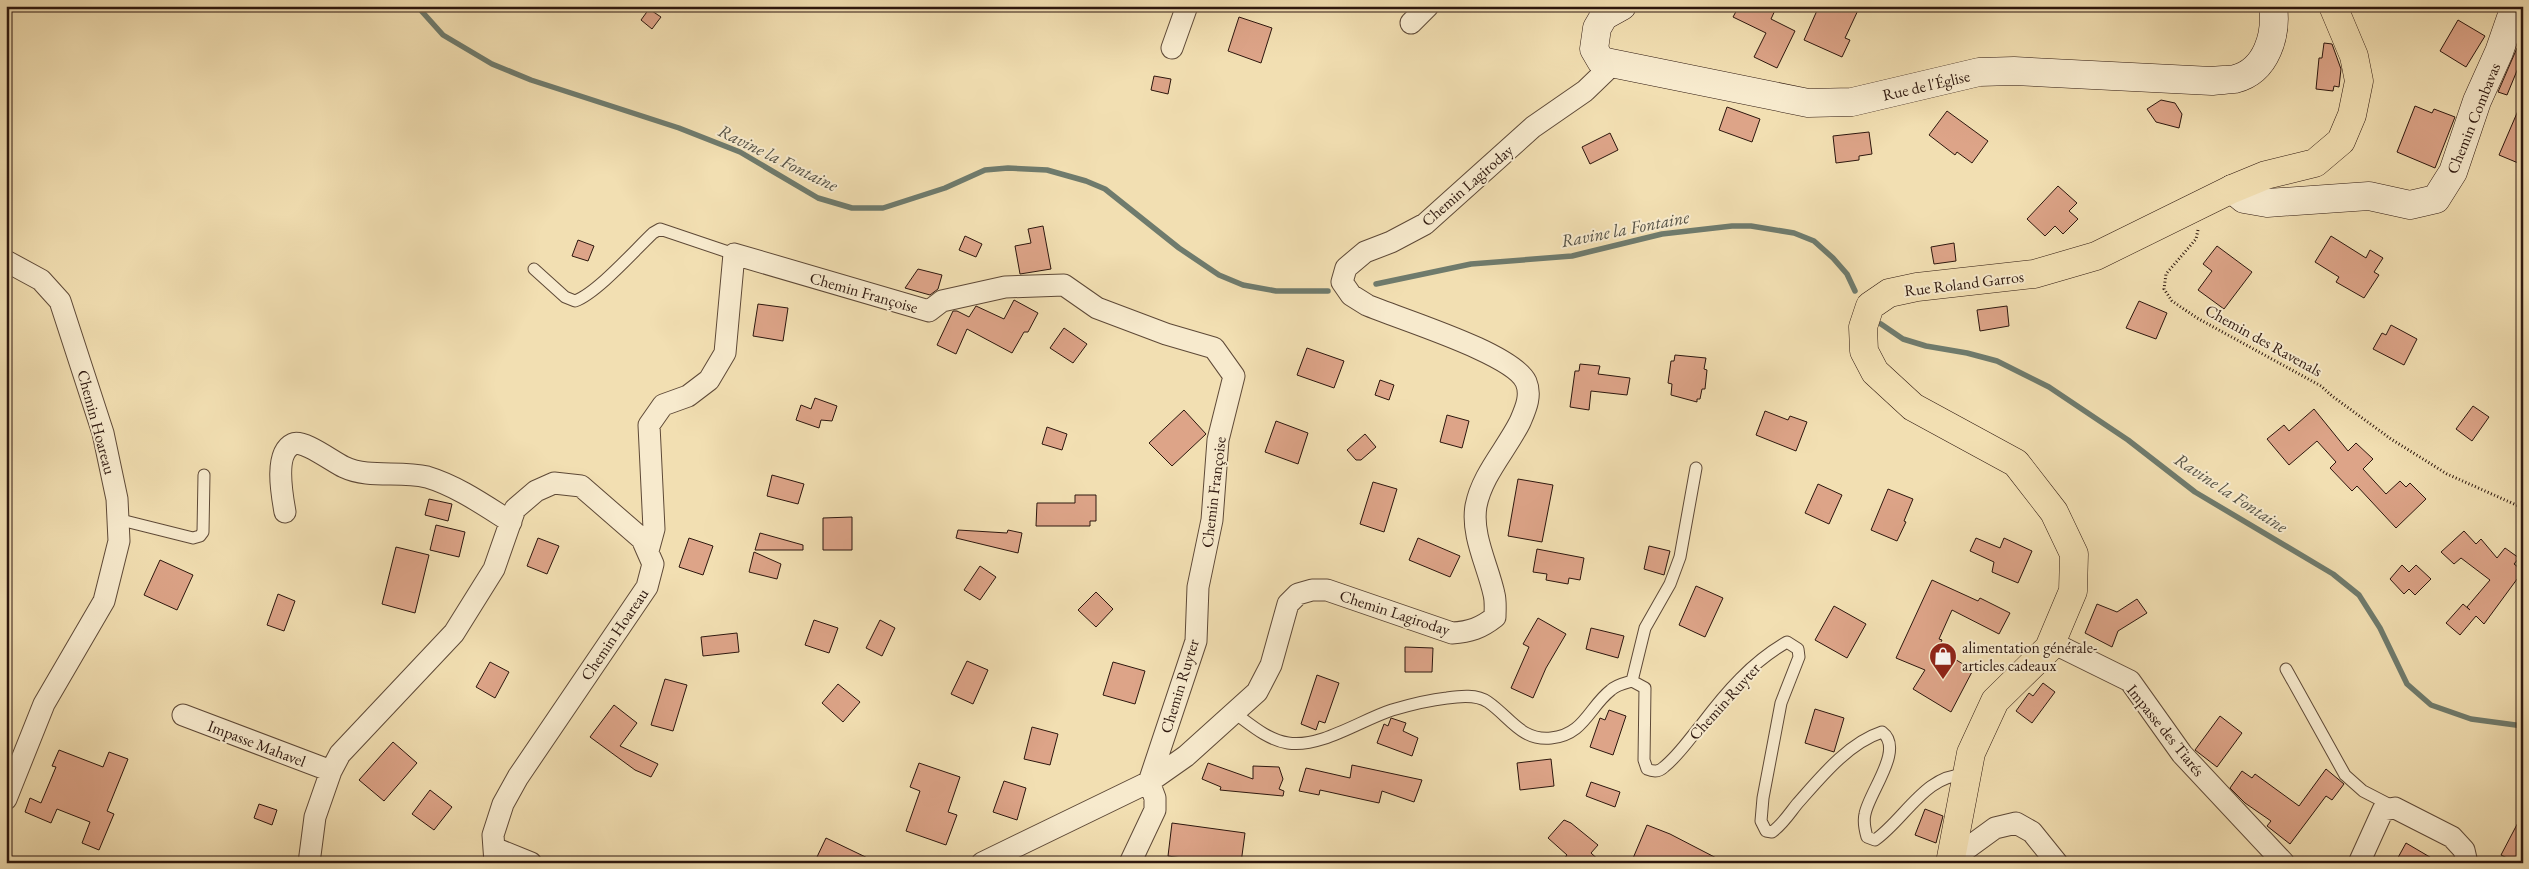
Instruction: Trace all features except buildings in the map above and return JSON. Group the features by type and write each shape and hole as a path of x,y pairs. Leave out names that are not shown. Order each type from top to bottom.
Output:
{"main road":[{"name":"Rue Roland Garros","path":"1951,862 1971,753 1995,701 2049,648 2073,591 2074,554 2054,512 2016,462 1913,407 1876,372 1864,351 1863,327 1870,306 1889,293 1917,287 2034,274 2096,256 2266,175 2315,163 2341,141 2352,115 2359,81 2354,56 2332,6"}],"street":[{"path":"1172,48 1187,6"},
{"path":"1411,23 1428,6"},
{"name":"Rue de l'Église","path":"1622,6 1604,16 1596,28 1594,49 1601,61 1808,103 1852,102 1979,72 2014,71 2212,80 2237,78 2255,67 2270,47 2274,17 2273,6"},
{"name":"Chemin Combavas","path":"2223,194 2267,203 2369,196 2410,205 2436,199 2453,172 2477,101 2499,52 2515,6"},
{"name":"Chemin Lagiroday","path":"982,863 1149,782 1186,756 1236,714 1257,692 1271,665 1288,604 1298,594 1312,590 1327,590 1452,632 1467,632 1483,627 1495,617 1494,596 1476,526 1476,507 1482,487 1528,401 1526,382 1511,366 1482,351 1367,305 1351,294 1342,282 1346,268 1365,252 1391,242 1425,224 1526,133 1585,91 1613,64"},
{"path":"648,552 654,530 649,425 663,405 688,396 709,380 726,353 734,254"},
{"name":"Chemin Françoise","path":"734,254 929,311 942,301 1005,286 1064,285 1097,308 1166,334 1214,348 1234,376 1218,440 1212,520 1198,588"},
{"name":"Chemin Hoareau","path":"6,261 41,280 60,300 103,433 116,499 119,541 104,601 44,704 6,799"},
{"path":"285,512 281,492 281,467 287,448 295,443 305,443 324,457 347,468 366,472 426,477 468,495 511,522"},
{"path":"309,863 315,817 331,771 340,754 454,633 494,569 515,509 536,491 554,483 581,486 642,540 648,552"},
{"name":"Chemin Hoareau","path":"494,855 493,835 503,804 518,777 647,587 654,564 648,552"},
{"name":"Chemin Ruyter","path":"1149,782 1196,641 1198,588"},
{"name":"Impasse des Tiarés","path":"2052,642 2130,681 2182,754 2284,863"},
{"name":"Impasse Mahavel","path":"183,715 331,771"},
{"path":"1130,863 1154,810 1155,798 1149,782"},
{"path":"2359,863 2383,810 2395,808 2452,837 2464,850 2467,863"},
{"path":"1951,862 1995,828 2016,822 2032,832 2057,863"},
{"path":"494,855 531,863"}],"lane":[{"path":"534,269 565,297 574,302 592,290 653,233 660,229 734,254"},
{"path":"1236,714 1268,736 1288,743 1310,742 1391,710 1446,698 1469,696 1486,701 1515,728 1531,737 1551,738 1569,732 1584,723 1612,689 1632,681 1645,628 1670,584 1680,557 1696,468"},
{"path":"117,519 193,538 200,536 203,532 204,475"},
{"name":"Chemin Ruyter","path":"1632,681 1646,688 1644,760 1647,769 1654,772 1663,769 1738,680 1768,653 1787,642 1798,649 1799,657 1794,674 1781,703 1763,798 1761,821 1766,831 1772,832 1782,825 1815,783 1844,755 1872,735 1882,732 1888,736 1891,743 1889,755 1865,814 1864,828 1868,837 1875,840 1890,830 1901,815 1942,779 1955,775 1966,775"},
{"path":"2286,669 2345,775 2363,791 2395,808"}],"path":[{"name":"Chemin des Ravenals","path":"2223,194 2199,224 2196,239 2166,274 2164,289 2172,301 2197,318 2321,386 2391,439 2446,474 2523,508"}],"waterway":[{"name":"Ravine la Fontaine","path":"417,6 443,35 492,64 531,80 679,128 740,152 818,198 852,208 883,208 945,188 985,170 1008,168 1047,170 1086,181 1105,189 1179,248 1219,275 1243,285 1276,291 1328,291"},
{"name":"Ravine la Fontaine","path":"1376,284 1471,264 1572,256 1662,234 1732,226 1751,226 1794,233 1814,241 1847,274 1855,291"},
{"name":"Ravine la Fontaine","path":"1881,324 1903,339 1926,346 1967,353 1997,361 2049,387 2128,440 2195,492 2333,574 2359,595 2380,628 2407,684 2431,705 2471,719 2523,726"}],"place":[{"name":"alimentation générale- articles cadeaux","path":"1943,680"}]}
